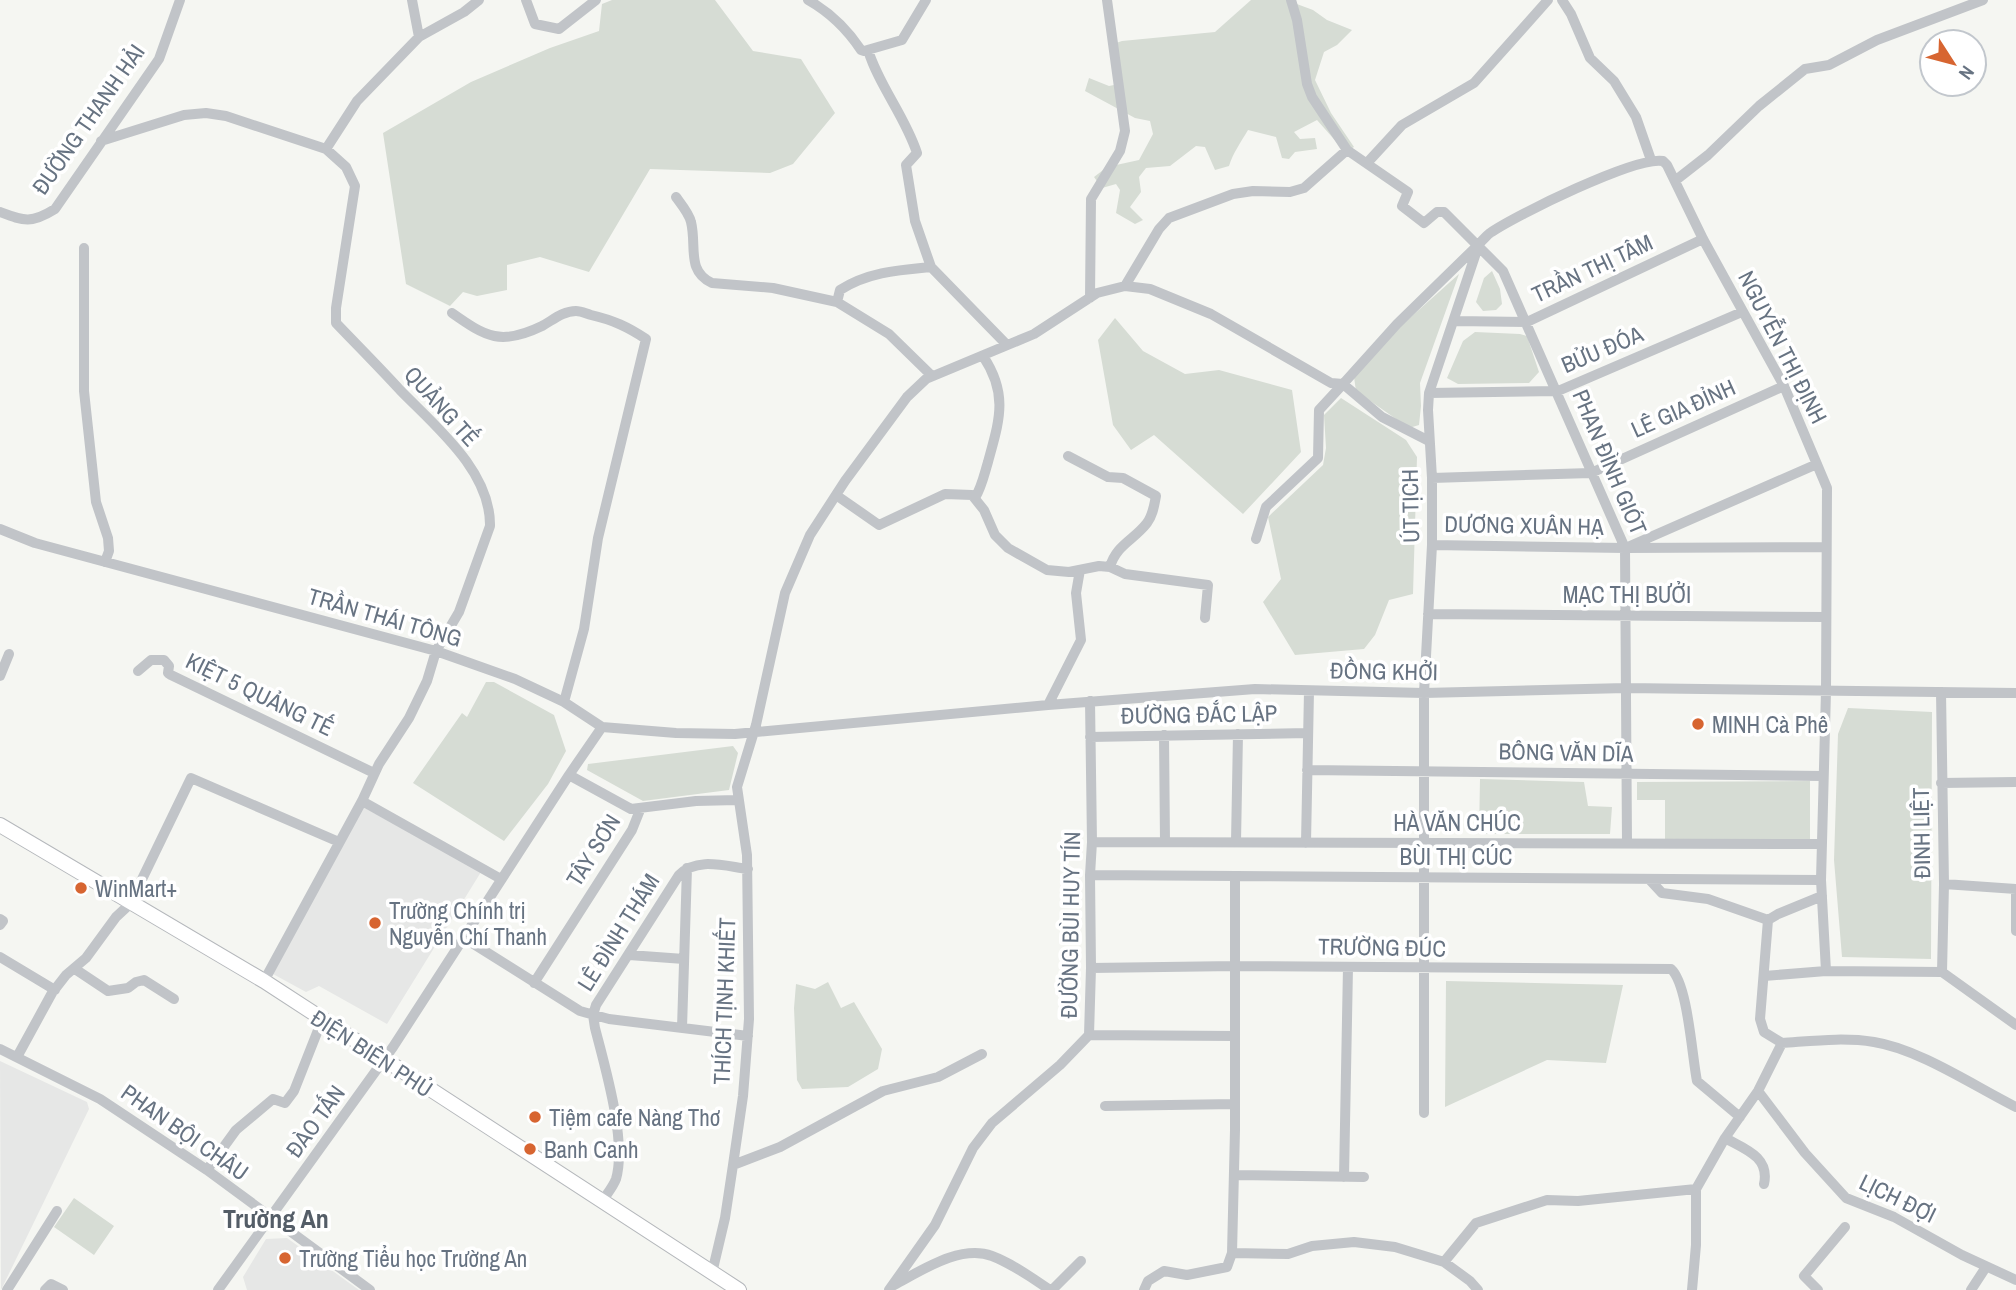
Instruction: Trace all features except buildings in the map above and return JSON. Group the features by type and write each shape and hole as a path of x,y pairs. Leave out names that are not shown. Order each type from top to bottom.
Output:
{"main road":[{"name":"ĐIỆN BIÊN PHỦ","path":"0,825 264,981 739,1290"}],"street":[{"name":"ĐƯỜNG THANH HẢI","path":"0,212 26,221 41,218 55,209 159,59 180,0"},
{"path":"412,0 419,37"},
{"path":"326,149 357,101 419,37 464,12 479,0"},
{"path":"526,0 535,24 559,29 596,0"},
{"path":"808,0 845,27 861,50 902,40 926,0"},
{"path":"1090,298 1091,199 1120,151 1125,131 1107,0"},
{"path":"1292,0 1310,94 1346,149 1367,163 1402,125 1474,83 1548,0"},
{"path":"1256,539 1266,507 1318,458 1319,410 1397,324 1488,234 1531,211 1615,173 1651,160 1636,117 1614,81 1590,58 1562,0"},
{"path":"1676,180 1805,69 1829,65 1877,40 1983,0"},
{"path":"868,50 917,153 906,165 915,221 931,267 1007,345"},
{"name":"QUẢNG TẾ","path":"101,141 184,115 206,113 226,116 326,149 346,167 355,186 336,323 455,446 482,487 490,511 489,526 459,612 436,651 427,681 409,718 374,773 362,802 264,981"},
{"path":"1346,149 1310,185 1298,191 1247,191 1169,218 1159,229 1125,286 1150,289 1211,314 1331,383 1343,384 1382,417 1429,441"},
{"name":"NGUYỄN THỊ ĐỊNH","path":"1651,160 1663,160 1676,180 1703,239 1784,386 1827,488 1826,691 1821,880 1826,971"},
{"name":"PHAN ĐÌNH GIÓT","path":"1367,163 1408,192 1402,206 1424,223 1437,212 1444,212 1479,244 1503,271 1625,548 1627,843"},
{"path":"676,197 690,219 696,272 703,279 712,283 773,288 837,302 889,334 932,376"},
{"name":"TRẦN THỊ TÂM","path":"1455,321 1527,322 1703,239"},
{"name":"ÚT TỊCH","path":"1424,1114 1424,693 1432,545 1429,393 1479,244"},
{"path":"84,248 84,391 96,502 108,538 109,551 105,562"},
{"path":"837,302 840,290 855,280 890,271 931,267"},
{"name":"THÍCH TỊNH KHIẾT","path":"712,1273 725,1218 743,1096 748,1036 748,869 737,786 754,731 786,593 810,535 907,397 926,379 1034,334 1097,293 1125,286"},
{"path":"453,313 480,333 504,337 542,326 557,316 576,311 615,321 646,339 598,538 584,629 564,702"},
{"name":"BỬU ĐÓA","path":"1429,393 1558,391 1742,312"},
{"path":"975,498 982,485 999,425 1000,399 994,372 983,356"},
{"name":"LÊ GIA ĐỈNH","path":"1432,478 1591,473 1784,386"},
{"path":"1068,456 1108,477 1123,478 1156,496 1151,516 1136,534 1119,548 1110,567"},
{"path":"1625,548 1817,464"},
{"path":"836,495 880,524 945,494 972,495 984,510 995,535 1008,548 1047,570 1069,572 1110,567 1125,574 1208,584 1205,618"},
{"name":"TRẦN THÁI TÔNG","path":"0,529 105,562 436,651 515,679 564,702 602,727 676,733 735,734 754,731"},
{"name":"DƯƠNG XUÂN HẠ","path":"1432,545 1826,547"},
{"path":"1048,705 1081,640 1076,593 1080,570"},
{"name":"MẠC THỊ BƯỞI","path":"1428,614 1826,617"},
{"path":"0,676 9,654"},
{"name":"KIỆT 5 QUẢNG TẾ","path":"138,671 151,660 164,660 171,675 374,773"},
{"name":"ĐỒNG KHỞI","path":"754,731 1255,689 1424,693 1626,688 2016,693"},
{"name":"ĐƯỜNG ĐẮC LẬP","path":"1306,842 1309,691"},
{"name":"ĐINH LIỆT","path":"1941,692 1944,884 1942,972"},
{"name":"ĐƯỜNG BÙI HUY TÍN","path":"890,1288 935,1225 973,1148 992,1122 1060,1065 1089,1035 1090,875 1093,842 1090,701"},
{"name":"ĐÀO TẤN","path":"218,1290 384,1061 602,727"},
{"name":"ĐƯỜNG ĐẮC LẬP","path":"1090,737 1308,733"},
{"path":"1237,842 1238,734"},
{"path":"1164,735 1165,842"},
{"name":"BÔNG VĂN DĨA","path":"1307,770 1823,776"},
{"name":"TÂY SƠN","path":"569,775 627,808 640,810 696,801 737,800"},
{"path":"17,1058 66,975 86,958 116,917 130,904 191,778 339,842"},
{"path":"1941,783 2016,782"},
{"path":"362,802 501,879"},
{"name":"TÂY SƠN","path":"534,983 632,830 640,810"},
{"name":"HÀ VĂN CHÚC","path":"1093,842 1822,844"},
{"name":"LÊ ĐÌNH THÁM","path":"602,1202 615,1182 619,1140 593,1015 596,1004 678,875 693,864 748,869"},
{"path":"682,1028 687,868"},
{"name":"BÙI THỊ CÚC","path":"1090,875 1821,880"},
{"path":"1144,1290 1149,1282 1164,1271 1187,1275 1227,1267 1232,1253 1235,877"},
{"path":"1650,879 1662,893 1708,899 1768,920"},
{"path":"1944,884 2016,888 2016,931"},
{"path":"1768,920 1822,896"},
{"path":"0,919 3,921 0,925"},
{"path":"1768,920 1760,1019 1764,1032 1782,1044 1818,1040 1876,1042 1914,1054 2016,1107"},
{"path":"464,938 580,1012 748,1036"},
{"path":"629,955 684,959"},
{"path":"0,957 55,990"},
{"name":"TRƯỜNG ĐÚC","path":"1091,968 1236,966 1671,970 1677,975 1687,1014 1697,1081 1740,1117"},
{"path":"1344,1177 1348,967"},
{"path":"75,969 108,991 128,988 144,980 174,999"},
{"path":"1764,976 1826,971 1942,972 2016,1025"},
{"path":"207,1170 236,1130 272,1100 285,1103 295,1091 322,1020"},
{"path":"1089,1035 1235,1036"},
{"path":"1692,1290 1696,1245 1696,1189 1725,1138 1758,1091 1782,1044"},
{"name":"PHAN BỘI CHÂU","path":"0,1049 100,1099 207,1170 370,1290"},
{"path":"733,1165 780,1147 883,1091 938,1077 982,1054"},
{"name":"LỊCH ĐỢI","path":"1758,1091 1805,1153 1846,1198 1894,1217 1986,1267 2016,1280"},
{"path":"1105,1106 1235,1104"},
{"path":"1725,1138 1763,1162 1766,1169 1764,1184"},
{"path":"1234,1175 1364,1177"},
{"path":"1444,1262 1476,1223 1546,1200 1578,1201 1696,1189"},
{"path":"7,1290 57,1211"},
{"path":"1818,1290 1804,1276 1845,1227"},
{"path":"1232,1253 1288,1254 1312,1246 1354,1242 1395,1247 1444,1262 1478,1290"},
{"path":"890,1288 938,1262 967,1254 990,1255 1051,1290 1081,1261"},
{"path":"1971,1290 1986,1267"},
{"path":"45,1290 51,1284 63,1290"}],"shaded area":[{"path":"612,0 715,0 753,51 801,59 835,113 793,164 770,173 650,169 589,272 540,257 507,265 507,290 477,296 463,292 450,306 406,284 383,133 471,82 550,48 599,31 602,4"},
{"path":"1251,0 1286,0 1352,30 1337,45 1324,52 1315,80 1331,113 1354,147 1347,151 1340,146 1317,120 1294,132 1300,139 1315,138 1317,149 1295,152 1289,159 1282,158 1276,137 1248,130 1229,166 1215,170 1205,147 1196,146 1170,166 1146,168 1139,177 1141,192 1130,207 1143,220 1135,224 1116,213 1120,190 1116,184 1102,188 1094,177 1107,167 1139,160 1153,134 1150,121 1135,118 1085,91 1089,78 1109,86 1119,84 1110,45 1122,41 1215,32"},
{"path":"1492,271 1500,289 1502,304 1496,310 1483,311 1476,302 1484,278"},
{"path":"1459,274 1420,383 1419,425 1409,428 1356,391 1354,377 1402,325"},
{"path":"1115,318 1143,351 1185,374 1219,370 1292,390 1301,452 1243,514 1154,435 1131,450 1113,425 1098,340"},
{"path":"1475,332 1527,336 1539,372 1529,383 1458,384 1447,378 1463,341"},
{"path":"1341,398 1406,440 1417,457 1413,594 1389,600 1375,635 1364,649 1295,655 1263,602 1281,579 1268,517 1323,465 1326,448 1324,415"},
{"path":"486,682 494,682 554,715 566,751 548,784 504,841 413,783 462,713 467,717"},
{"path":"1848,708 1932,712 1931,959 1842,957 1834,860 1838,734"},
{"path":"733,746 738,753 729,790 643,801 587,770 588,764"},
{"path":"1480,779 1584,782 1588,806 1612,807 1610,834 1479,834"},
{"path":"1810,781 1810,839 1665,839 1665,800 1637,800 1637,782"},
{"name":"Trường Chính trị Nguyễn Chí Thanh","path":"363,807 481,872 387,1024 319,986 306,992 273,974"},
{"path":"1446,981 1623,985 1606,1063 1547,1060 1445,1107"},
{"path":"828,982 841,1008 854,1002 882,1049 878,1069 848,1087 802,1089 797,1080 794,1008 796,984 815,989"},
{"path":"0,1061 87,1102 89,1109 1,1290"},
{"path":"74,1198 114,1226 94,1255 54,1227"},
{"name":"Trường Tiểu học Trường An","path":"287,1238 359,1290 247,1290 243,1277 266,1239"}],"place":[{"name":"MINH Cà Phê","path":"1698,724"},
{"name":"WinMart+","path":"81,888"},
{"name":"Trường Chính trị Nguyễn Chí Thanh","path":"375,923"},
{"name":"Tiệm cafe Nàng Thơ","path":"535,1117"},
{"name":"Banh Canh","path":"530,1149"},
{"name":"Trường Tiểu học Trường An","path":"285,1258"}],"district":[{"name":"Trường An","path":"276,1218"}]}
